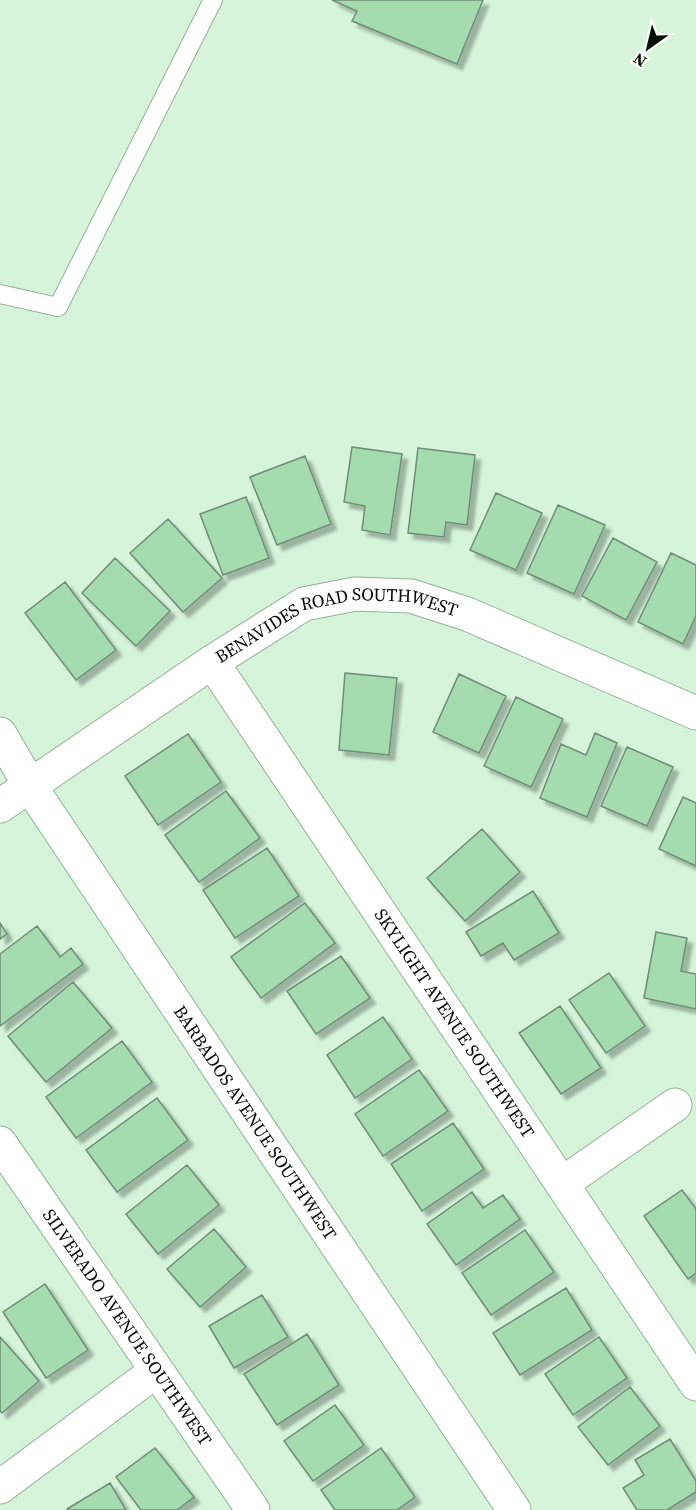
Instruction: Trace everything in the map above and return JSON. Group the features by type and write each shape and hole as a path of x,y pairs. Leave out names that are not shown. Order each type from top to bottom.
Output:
{"street":[{"name":"BENAVIDES ROAD SOUTHWEST","path":"0,806 212,662 304,604 355,594 411,596 467,614 696,713"},
{"name":"SKYLIGHT AVENUE SOUTHWEST","path":"212,662 696,1384"},
{"name":"BARBADOS AVENUE SOUTHWEST","path":"0,734 30,786 514,1510"},
{"path":"563,1183 675,1105"},
{"name":"SILVERADO AVENUE SOUTHWEST","path":"0,1143 253,1510"},
{"path":"0,1487 156,1371"}],"lane":[{"path":"0,294 58,307 213,0"}],"building":[{"path":"332,0 483,0 457,64 352,21 357,11"},
{"path":"352,447 402,454 390,535 362,530 365,506 344,502"},
{"path":"418,448 475,455 467,525 446,522 444,537 408,533"},
{"path":"305,456 331,524 277,545 250,477"},
{"path":"496,493 542,513 516,570 470,550"},
{"path":"246,497 269,558 223,575 200,514"},
{"path":"558,505 605,525 574,594 527,573"},
{"path":"168,519 222,578 183,612 130,553"},
{"path":"613,538 657,562 626,620 582,596"},
{"path":"671,553 696,565 696,616 683,644 638,622"},
{"path":"115,558 170,611 136,646 82,593"},
{"path":"65,582 116,650 76,680 25,613"},
{"path":"345,673 397,678 389,755 339,750"},
{"path":"459,674 506,696 479,753 433,732"},
{"path":"516,697 563,719 531,787 484,766"},
{"path":"595,733 617,743 587,817 540,798 561,744 586,755"},
{"path":"188,734 221,782 158,825 125,776"},
{"path":"627,747 673,767 647,826 601,806"},
{"path":"226,791 260,838 199,882 165,835"},
{"path":"683,797 696,803 696,866 659,849"},
{"path":"482,829 520,872 465,921 427,878"},
{"path":"267,848 299,896 235,938 203,890"},
{"path":"533,891 559,933 514,960 503,943 481,956 466,932"},
{"path":"305,903 335,943 261,998 231,957"},
{"path":"0,923 7,934 0,939"},
{"path":"37,926 60,957 71,948 83,964 0,1026 0,954"},
{"path":"656,932 687,938 681,971 696,974 696,1009 644,998"},
{"path":"341,956 370,998 316,1034 287,991"},
{"path":"609,973 645,1026 606,1053 569,1000"},
{"path":"73,982 112,1028 46,1082 8,1036"},
{"path":"560,1006 601,1068 561,1094 519,1033"},
{"path":"383,1017 412,1059 355,1098 327,1055"},
{"path":"122,1041 152,1082 76,1138 46,1097"},
{"path":"419,1070 448,1111 383,1156 355,1114"},
{"path":"157,1098 188,1140 117,1192 86,1150"},
{"path":"453,1123 484,1169 422,1211 391,1164"},
{"path":"187,1165 219,1205 158,1254 126,1214"},
{"path":"682,1190 696,1209 696,1273 688,1279 644,1216"},
{"path":"472,1192 483,1208 503,1195 520,1219 456,1265 427,1224"},
{"path":"214,1229 246,1267 200,1307 167,1269"},
{"path":"525,1230 554,1272 491,1315 462,1273"},
{"path":"45,1284 88,1350 46,1378 3,1312"},
{"path":"566,1288 592,1330 520,1375 493,1333"},
{"path":"262,1295 288,1337 234,1368 209,1326"},
{"path":"307,1334 339,1385 277,1425 244,1374"},
{"path":"0,1337 39,1381 2,1413 0,1411"},
{"path":"599,1337 627,1378 573,1415 545,1374"},
{"path":"630,1387 660,1426 608,1465 578,1427"},
{"path":"335,1405 364,1445 313,1481 284,1441"},
{"path":"670,1439 696,1481 696,1492 667,1510 637,1510 623,1488 644,1475 635,1460"},
{"path":"155,1448 194,1497 177,1510 141,1510 116,1477"},
{"path":"381,1448 415,1497 397,1510 335,1510 321,1490"},
{"path":"110,1483 126,1510 67,1509"}]}
